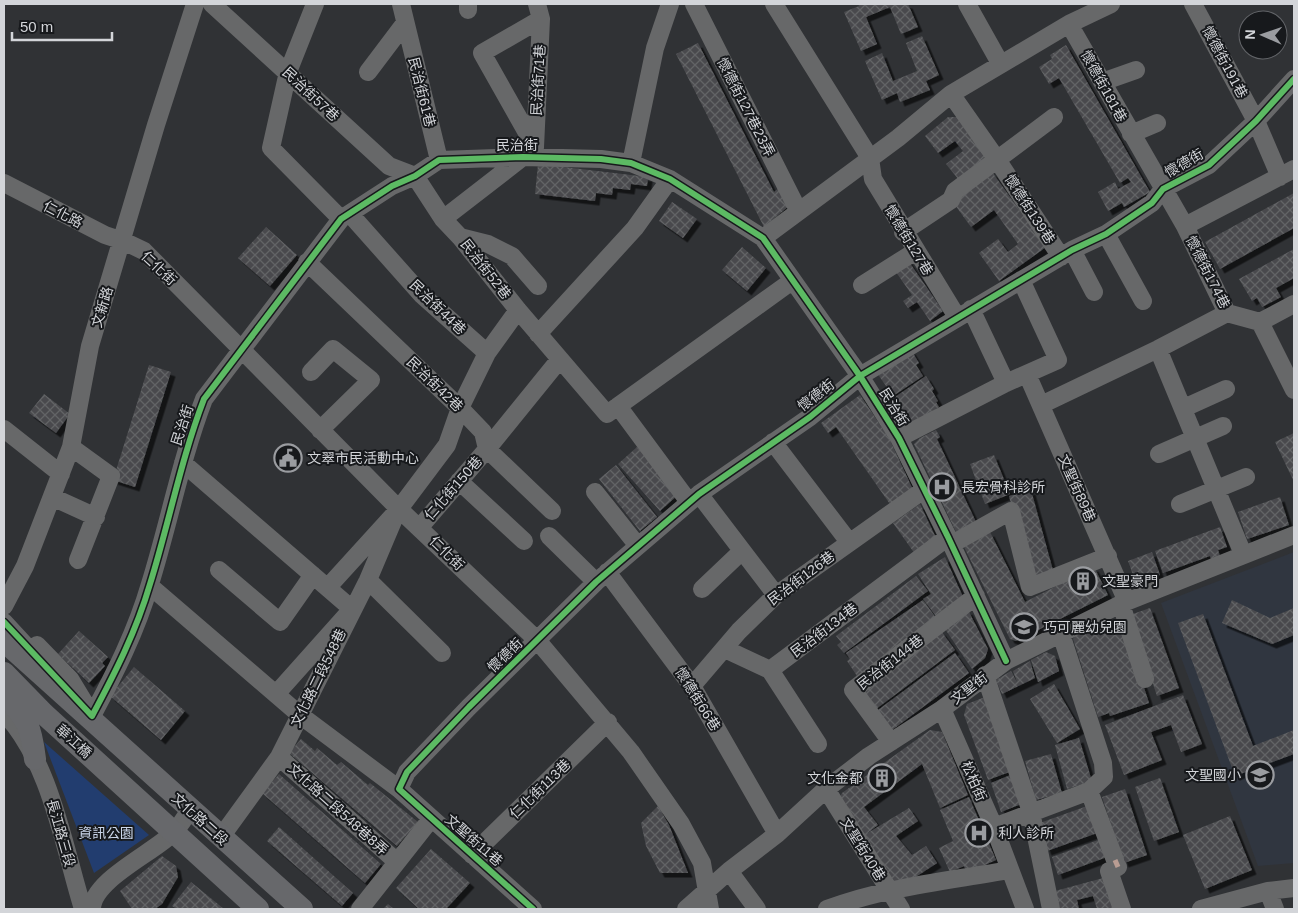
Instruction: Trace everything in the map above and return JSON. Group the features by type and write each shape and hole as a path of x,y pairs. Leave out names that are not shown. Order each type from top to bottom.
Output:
{"main road":[{"name":"文化路二段","path":"4,641 302,909"},
{"name":"華江橋","path":"4,673 44,714 146,806"},
{"path":"4,694 28,721 32,733 34,759"},
{"name":"文化路二段","path":"146,806 258,909"}],"street":[{"name":"文新路","path":"4,608 25,566 71,448 90,346 195,4"},
{"name":"民治街57巷","path":"212,4 389,166 415,176"},
{"path":"288,72 316,4"},
{"name":"民治街61巷","path":"401,4 439,160"},
{"path":"631,162 655,48 670,4"},
{"name":"懷德街127巷23弄","path":"694,4 798,210"},
{"name":"懷德街127巷","path":"774,4 870,158 873,179 904,232 916,251 964,313 1006,383"},
{"path":"967,4 1000,63"},
{"path":"762,238 952,94 1000,63 1069,24 1111,4"},
{"name":"懷德街191巷","path":"1193,4 1256,121"},
{"path":"443,219 531,154 482,53 539,11"},
{"name":"民治街71巷","path":"531,154 539,11"},
{"path":"368,72 405,24"},
{"name":"懷德街181巷","path":"1069,24 1163,189"},
{"path":"1102,82 1136,70"},
{"name":"民治街44巷","path":"288,72 271,148 346,216 422,294 486,353"},
{"name":"懷德街","path":"399,790 414,766 537,640 602,577 694,498 810,417 860,376 1066,254 1106,234 1152,203 1163,189 1209,165 1256,121 1294,79"},
{"name":"懷德街139巷","path":"952,94 1094,292"},
{"path":"998,160 1054,117"},
{"path":"1185,226 1287,173 1256,121"},
{"path":"1131,134 1157,123"},
{"name":"民治街","path":"95,722 127,650 150,586 191,434 204,399 307,262 346,216 392,186 415,176 439,160 531,154 631,162 670,179 762,238 860,376 899,438 950,540 1006,661"},
{"name":"懷德街139巷","path":"904,232 951,200 955,190 998,160"},
{"name":"民治街52巷","path":"415,176 443,219 607,414 618,406"},
{"path":"538,334 635,228 670,179"},
{"name":"仁化路","path":"4,184 105,235 123,241"},
{"name":"懷德街174巷","path":"1163,189 1185,226 1227,313 1260,322"},
{"path":"1106,234 1142,301"},
{"path":"460,237 488,244 512,256 538,286"},
{"name":"仁化街","path":"123,241 144,251 399,509 537,640 608,722 681,824 702,862 710,909"},
{"path":"862,285 916,251"},
{"name":"民治街42巷","path":"307,262 460,408 483,432 487,449 552,512"},
{"path":"899,438 1006,383 1058,360 1021,280"},
{"path":"776,595 618,406 792,281"},
{"path":"1294,304 1260,322 1294,390"},
{"path":"328,587 399,509 447,446 460,408 486,353 518,310"},
{"path":"1041,405 1158,349 1227,313"},
{"path":"311,372 333,349 371,380 320,430"},
{"path":"1158,349 1243,554"},
{"path":"487,449 560,359"},
{"name":"文聖街89巷","path":"1027,374 1108,556 1124,603 1144,680"},
{"path":"1184,408 1226,389"},
{"path":"1159,454 1223,426"},
{"path":"4,429 61,474"},
{"path":"773,442 849,542"},
{"path":"71,448 111,476 78,560"},
{"name":"仁化街150巷","path":"420,527 487,449"},
{"path":"183,463 352,609 277,693"},
{"path":"1180,504 1246,477"},
{"path":"459,481 524,541"},
{"name":"民治街126巷","path":"692,686 739,631 776,595 925,488"},
{"path":"595,492 638,546"},
{"path":"52,497 96,517"},
{"name":"文化路二段548巷","path":"221,837 279,757 368,580 399,509"},
{"name":"民治街134巷","path":"770,670 950,540 1011,511 1030,587 1108,556"},
{"name":"文聖街","path":"686,909 729,871 777,834 826,789 891,742 942,709 1006,661 1124,603 1294,535"},
{"name":"懷德街66巷","path":"549,536 602,577 692,686 777,834"},
{"path":"702,589 742,552"},
{"path":"219,570 280,622 313,575"},
{"path":"368,580 442,653"},
{"name":"文聖街11巷","path":"150,586 277,693 300,715 399,790 533,909"},
{"name":"民治街144巷","path":"891,742 853,690 976,596"},
{"name":"文化路二段","path":"4,608 70,679 95,722"},
{"path":"4,622 95,722"},
{"path":"994,826 1089,792 1104,777 1103,763 1062,634"},
{"path":"725,648 770,670 818,744"},
{"path":"985,675 1031,812 1051,909"},
{"name":"松柏街","path":"942,709 994,826 1023,908"},
{"name":"長江路三段","path":"4,713 34,759 59,820 64,846 83,909"},
{"name":"仁化街113巷","path":"472,855 608,722"},
{"name":"文化路二段548巷8弄","path":"279,757 396,861"},
{"name":"文聖街40巷","path":"826,789 901,909"},
{"path":"1089,792 1117,863 1109,871 1122,909"},
{"path":"92,909 92,902 95,896 117,874 174,833 190,810"},
{"path":"360,909 431,819"},
{"path":"59,820 72,843 84,878 94,881 117,874"},
{"path":"828,909 853,899 889,890 1009,870"},
{"path":"729,871 757,909"},
{"path":"1201,909 1268,891 1294,888"},
{"path":"706,890 717,909"},
{"path":"1268,891 1275,909"}],"shaded area":[{"name":"文聖國小","path":"1294,552 1294,863 1258,866 1161,603"}],"green space":[{"name":"資訊公園","path":"44,742 149,835 94,873"}],"building":[{"path":"858,4 908,4 918,27 901,34 890,7 866,17 877,44 861,51 844,12 859,6"},
{"path":"922,36 939,75 926,81 930,90 900,102 897,93 882,100 865,61 882,53 893,81 917,71 906,43"},
{"path":"698,43 774,192 780,187 790,205 764,227 676,54"},
{"path":"1066,45 1150,192 1124,207 1122,203 1108,211 1098,192 1115,182 1118,189 1131,182 1128,178 1120,183 1059,78 1049,84 1039,67 1052,59 1050,55"},
{"path":"948,117 959,117 989,157 959,180 946,164 963,151 955,141 938,153 925,136"},
{"path":"538,164 648,177 647,186 631,184 630,190 613,188 612,195 596,193 595,201 535,194"},
{"path":"992,172 1046,247 999,281 979,253 998,239 1008,252 1018,244 994,210 971,227 952,201"},
{"path":"1294,193 1294,228 1220,269 1205,242"},
{"path":"672,202 697,219 683,238 659,221"},
{"path":"266,227 297,255 270,286 238,258"},
{"path":"742,247 766,268 747,291 722,270"},
{"path":"1294,249 1294,278 1276,288 1281,297 1262,307 1257,298 1252,301 1239,279"},
{"path":"905,256 943,311 930,321 917,302 908,308 903,301 912,295 891,265"},
{"path":"911,350 919,363 916,365 923,376 893,396 877,373"},
{"path":"149,365 171,372 135,487 113,480"},
{"path":"926,376 934,389 932,391 939,407 909,427 906,426 889,401"},
{"path":"44,394 70,414 56,433 29,413"},
{"path":"860,395 889,438 914,492 892,507 836,427 828,433 821,423"},
{"path":"936,430 940,437 937,439 976,522 956,532 914,444 920,438"},
{"path":"1294,433 1294,482 1275,442"},
{"path":"637,447 679,494 660,511 618,464"},
{"path":"994,455 1010,494 985,504 970,464"},
{"path":"616,465 657,517 640,531 599,479"},
{"path":"1031,490 1054,574 1032,581 1009,496"},
{"path":"1280,497 1289,525 1247,539 1238,512"},
{"path":"920,504 937,540 915,554 893,523"},
{"path":"1220,527 1227,547 1218,550 1220,556 1211,559 1210,556 1163,573 1155,551"},
{"name":"文聖豪門","path":"990,532 1025,602 1094,567 1108,595 1016,641 1010,639 963,545"},
{"path":"1152,552 1160,575 1136,583 1128,561"},
{"path":"945,557 964,599 939,620 923,599 931,594 918,574"},
{"path":"916,576 928,591 844,653 837,645 841,642 836,636"},
{"path":"923,600 936,618 857,676 847,661 850,659 846,653"},
{"path":"1232,600 1270,618 1294,608 1294,635 1272,644 1222,623"},
{"path":"1150,608 1179,688 1157,696 1130,615"},
{"path":"968,610 988,649 985,658 972,669 943,626"},
{"path":"1203,614 1253,746 1294,730 1294,754 1235,776 1178,623"},
{"path":"1121,617 1149,703 1110,716 1109,713 1098,717 1073,639 1077,632"},
{"path":"79,631 108,657 102,663 105,666 89,683 58,654"},
{"path":"941,631 955,650 876,709 862,689"},
{"path":"1046,652 1055,656 1059,671 1038,682 1031,660"},
{"path":"955,653 969,673 892,730 878,710"},
{"path":"1030,661 1035,678 1002,694 996,680 1011,671 1017,682 1013,671"},
{"path":"134,667 185,711 161,740 110,696"},
{"path":"1054,684 1080,729 1057,743 1030,699"},
{"path":"1183,695 1202,744 1181,752 1171,725 1151,732 1162,760 1124,775 1105,725"},
{"path":"985,697 1012,771 988,780 964,715 967,704"},
{"name":"文化金都","path":"930,730 942,732 968,795 940,808 922,764 864,807 878,825 866,834 909,808 918,821 896,836 912,855 926,846 937,863 908,882 895,887 840,797 842,793"},
{"path":"1079,738 1091,778 1086,783 1067,789 1055,745"},
{"path":"301,739 315,751 317,748 337,765 341,762 368,785 370,783 418,822 397,846 289,753"},
{"path":"1051,754 1062,793 1036,800 1025,761"},
{"path":"279,774 381,864 365,883 262,793"},
{"path":"1013,774 1024,803 1001,812 991,783"},
{"path":"1160,778 1179,832 1154,841 1135,787"},
{"path":"1125,789 1147,855 1124,863 1102,797"},
{"path":"969,797 996,860 967,873 964,866 950,872 939,848 953,841 940,810"},
{"path":"1090,805 1100,832 1047,851 1037,824"},
{"path":"658,806 669,825 688,873 660,873 646,846 641,823"},
{"path":"1230,816 1252,870 1205,889 1183,835"},
{"path":"279,827 353,893 342,906 267,841"},
{"path":"1101,839 1107,857 1058,875 1052,857"},
{"path":"431,849 470,883 446,909 419,909 396,888"},
{"path":"162,856 176,866 178,877 162,904 155,909 132,909 120,891"},
{"path":"1107,877 1116,909 1097,909 1093,896 1077,900 1079,909 1060,909 1055,891"},
{"path":"191,882 224,909 177,909 172,906"},
{"path":"388,904 394,909 383,909"}],"marked path":[{"path":"1115,860 1118,867"}],"cycle path":[{"path":"533,909 399,789 407,772 469,707 596,582 699,494 810,417 860,376 1072,250 1106,234 1152,203 1163,189 1209,165 1256,121 1294,79"},
{"path":"4,622 92,716 109,684 138,619 157,561 182,468 204,399 341,219 392,186 415,176 439,160 523,157 601,159 631,163 670,179 763,238 860,376 899,438 1006,661"}],"place":[{"name":"文翠市民活動中心","path":"288,458"},
{"name":"長宏骨科診所","path":"942,487"},
{"name":"文聖豪門","path":"1083,581"},
{"name":"巧可麗幼兒園","path":"1024,627"},
{"name":"文聖國小","path":"1260,775"},
{"name":"文化金都","path":"882,778"},
{"name":"利人診所","path":"979,833"}]}
